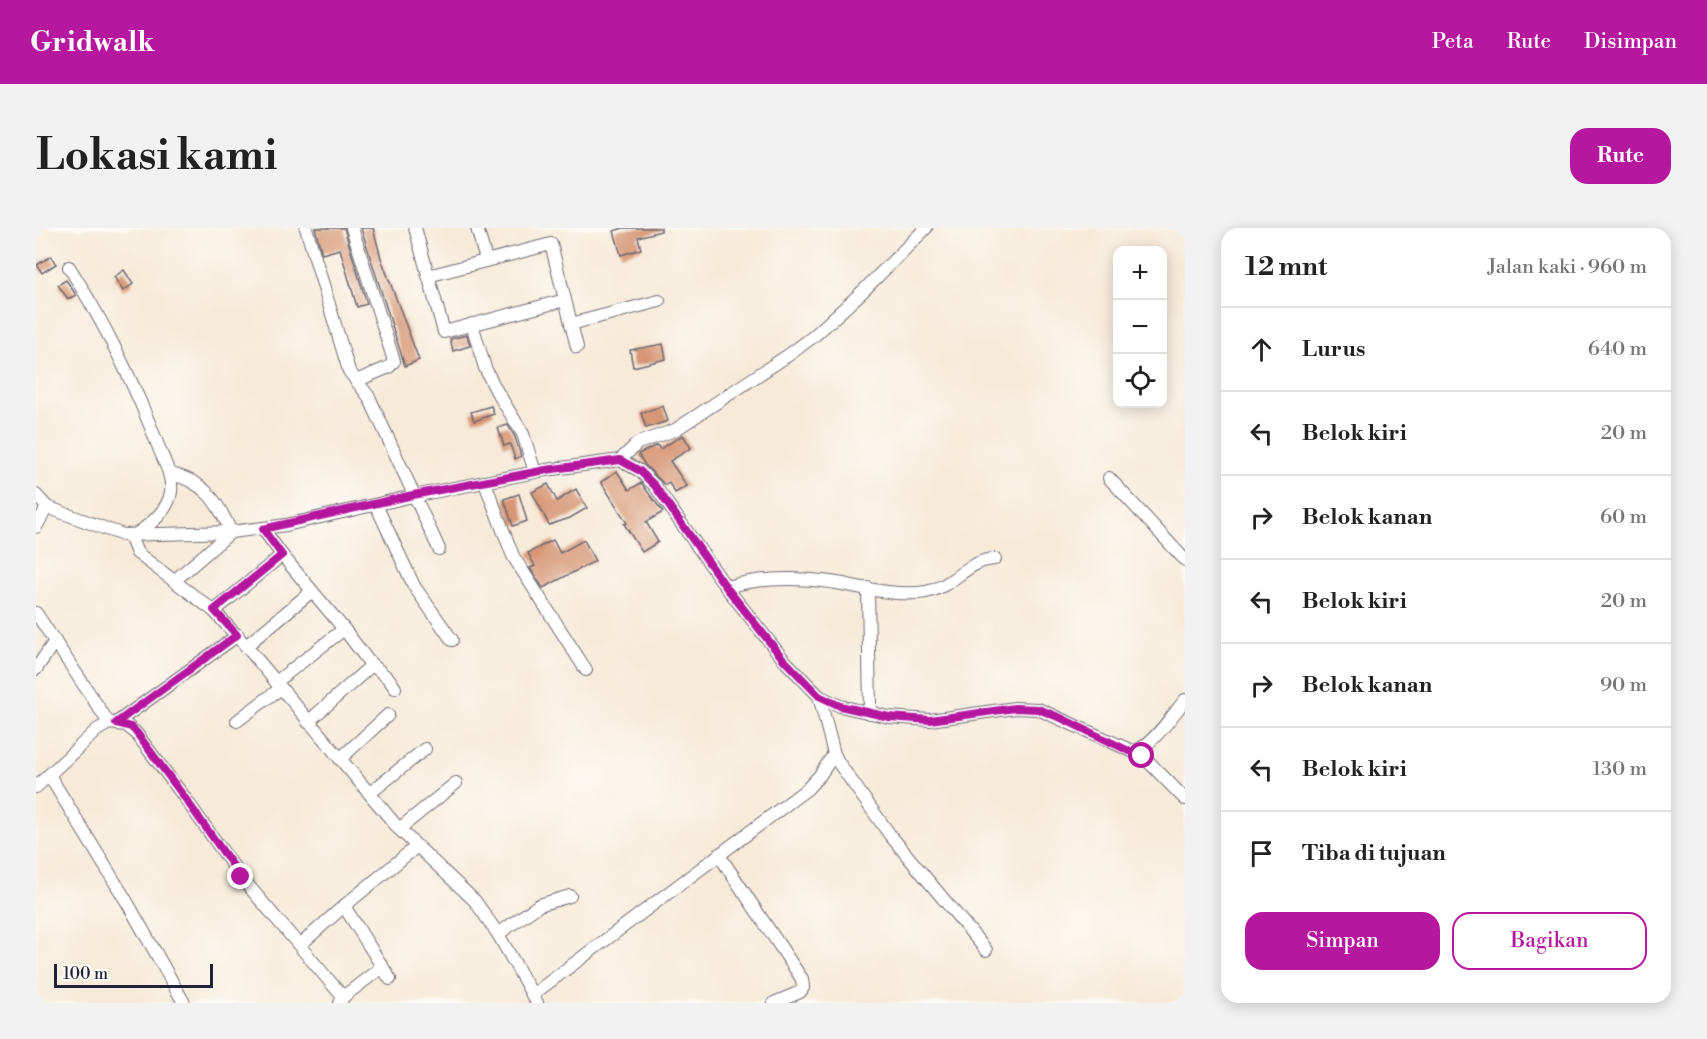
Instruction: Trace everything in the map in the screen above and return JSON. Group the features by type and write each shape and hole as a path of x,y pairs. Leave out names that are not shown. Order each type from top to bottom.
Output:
{"street":[{"path":"306,228 349,371 369,397 439,549"},
{"path":"352,228 394,361 389,367 356,381"},
{"path":"415,228 444,332 565,300"},
{"path":"477,228 486,260"},
{"path":"36,495 47,507 123,535 231,532 263,529 413,495 535,472 620,460 638,443 675,429 814,336 926,228"},
{"path":"428,276 551,244 577,346"},
{"path":"69,267 117,352 146,411 169,474 171,490 168,503 157,517 134,536 132,541 137,553 214,610 399,829 475,901 498,934 535,999 807,789 820,776 834,754"},
{"path":"571,324 659,301"},
{"path":"472,324 485,368 524,434 535,472"},
{"path":"620,460 640,471 655,486 726,587 784,660 819,696 840,706 889,717 930,720 1015,708 1038,709 1129,751 1138,751 1148,743 1185,700"},
{"path":"169,474 194,481 208,494 217,505 231,532"},
{"path":"1109,478 1185,560"},
{"path":"485,483 513,556 586,670"},
{"path":"376,505 414,586 452,640"},
{"path":"36,527 47,507"},
{"path":"263,529 372,665 396,688"},
{"path":"175,580 231,532"},
{"path":"214,610 282,555"},
{"path":"726,587 766,579 827,582 908,593 928,592 942,586 978,562 995,559"},
{"path":"868,588 870,713"},
{"path":"246,646 312,591"},
{"path":"36,613 112,723 131,727 136,732 241,877 300,945 342,1000 382,967"},
{"path":"237,721 344,629"},
{"path":"36,787 97,730 112,723 237,635"},
{"path":"36,669 55,641"},
{"path":"308,722 372,665"},
{"path":"819,696 834,754 890,836 986,950"},
{"path":"339,759 388,715"},
{"path":"370,793 425,748"},
{"path":"1138,751 1185,799"},
{"path":"49,775 127,902 184,1003"},
{"path":"399,829 456,783"},
{"path":"300,945 416,847"},
{"path":"719,855 802,979 803,988 800,992 774,1003"},
{"path":"498,934 539,905 570,896"},
{"path":"344,906 390,979"}],"building":[{"path":"315,228 344,228 367,304 357,307 340,249 322,254"},
{"path":"361,228 373,228 381,258 419,360 405,366"},
{"path":"623,228 661,228 661,231 638,237 641,249 621,255 614,231"},
{"path":"51,256 56,264 42,273 37,265"},
{"path":"124,270 133,284 123,291 114,277"},
{"path":"66,280 76,295 68,299 58,285"},
{"path":"467,335 470,346 453,351 450,339"},
{"path":"663,344 666,359 633,367 630,350"},
{"path":"491,406 494,414 474,421 471,412"},
{"path":"663,406 668,421 646,428 641,413"},
{"path":"508,425 515,437 521,456 515,459 510,444 504,446 498,428"},
{"path":"683,435 691,448 670,461 687,486 675,493 669,483 665,485 645,465 638,454 657,445 660,449"},
{"path":"617,471 629,490 641,483 663,512 646,522 658,542 642,552 601,482"},
{"path":"548,484 557,501 576,489 587,508 570,518 549,525 532,492"},
{"path":"519,494 527,521 513,526 504,499"},
{"path":"553,540 560,553 584,540 595,561 543,588 530,568 535,566 528,553"}],"route":[{"path":"241,877 136,732 131,727 116,723 237,635 214,610 282,555 263,529 413,495 597,462 620,460 630,464 655,486 726,587 784,660 819,696 830,702 889,717 930,720 995,710 1038,709 1129,751 1138,751 1142,756"}]}
